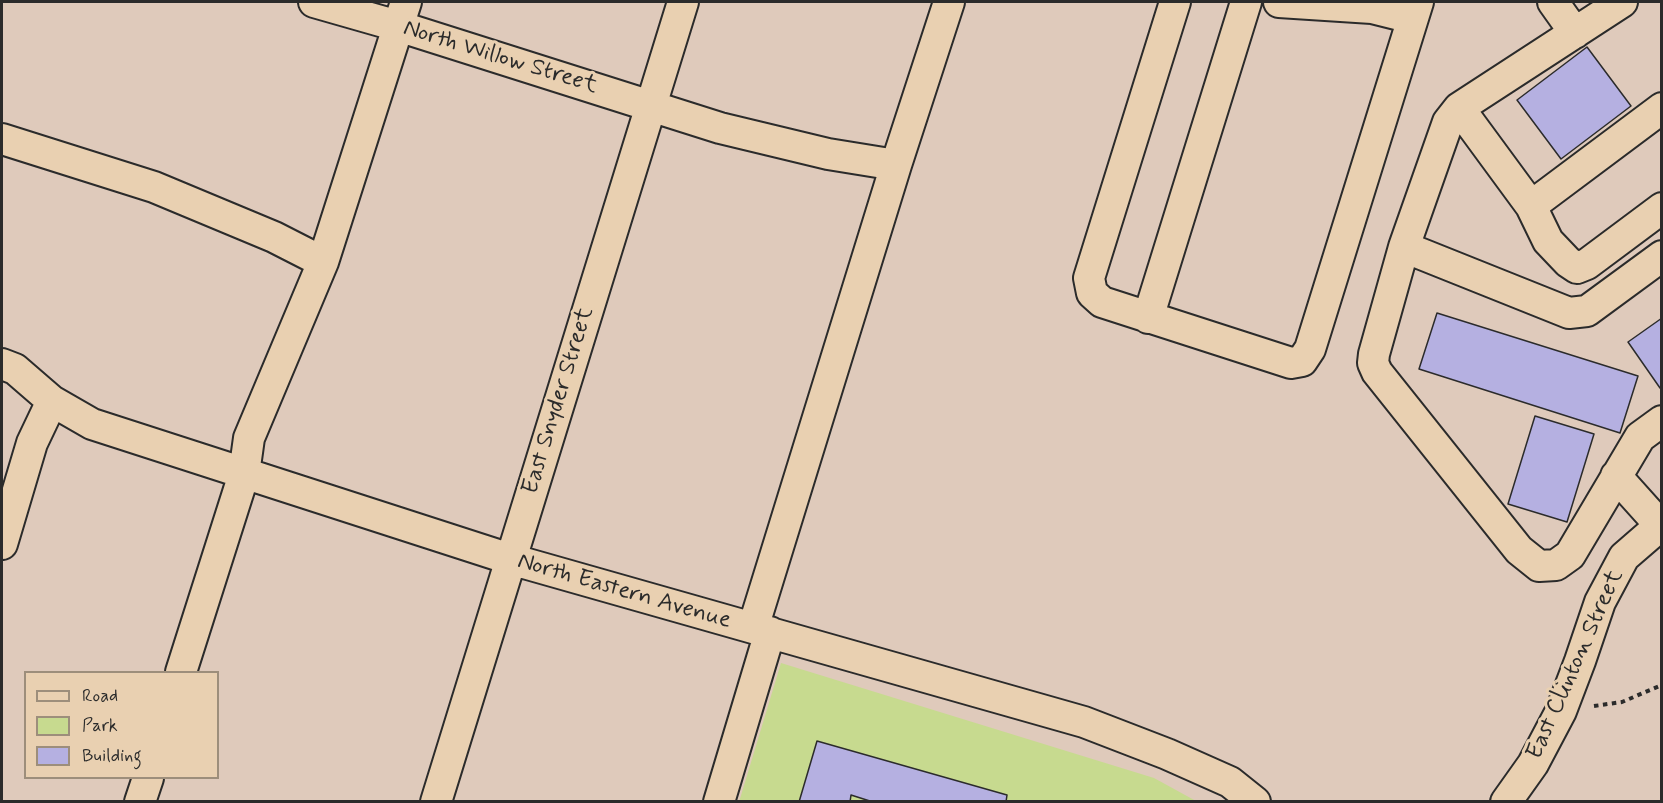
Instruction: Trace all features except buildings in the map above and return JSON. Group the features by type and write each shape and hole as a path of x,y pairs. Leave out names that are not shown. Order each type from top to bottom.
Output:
{"street":[{"name":"North Willow Street","path":"314,2 402,14 720,128 828,154 896,165"},
{"name":"East Snyder Street","path":"436,801 683,2"},
{"path":"719,801 761,630 896,165 949,2"},
{"path":"1175,2 1089,278 1092,293 1102,302 1291,363 1302,361 1310,349 1415,10 1279,2"},
{"path":"1148,318 1246,2"},
{"path":"1553,2 1575,33"},
{"path":"1622,2 1459,108 1448,122 1404,247 1373,363 1377,372 1519,550 1539,566 1556,565 1570,555 1640,437 1662,421"},
{"path":"181,671 244,474 249,438 323,262 402,14"},
{"path":"1459,108 1531,206 1548,241 1577,268 1587,264 1662,208"},
{"path":"1531,206 1662,108"},
{"path":"2,139 154,187 274,237 323,262"},
{"path":"1404,247 1569,313 1587,311 1662,256"},
{"name":"North Eastern Avenue","path":"2,364 15,369 52,401 92,424 510,559 1084,722 1167,754 1230,782 1256,801"},
{"path":"2,544 32,443 52,401"},
{"path":"1616,476 1661,525"},
{"name":"East Clinton Street","path":"1506,801 1533,764 1561,711 1600,602 1624,557 1661,525"},
{"path":"140,801 147,779"}],"path":[{"path":"1561,711 1622,702 1662,685"}],"green space":[{"path":"781,663 1154,778 1196,801 739,802"}]}
